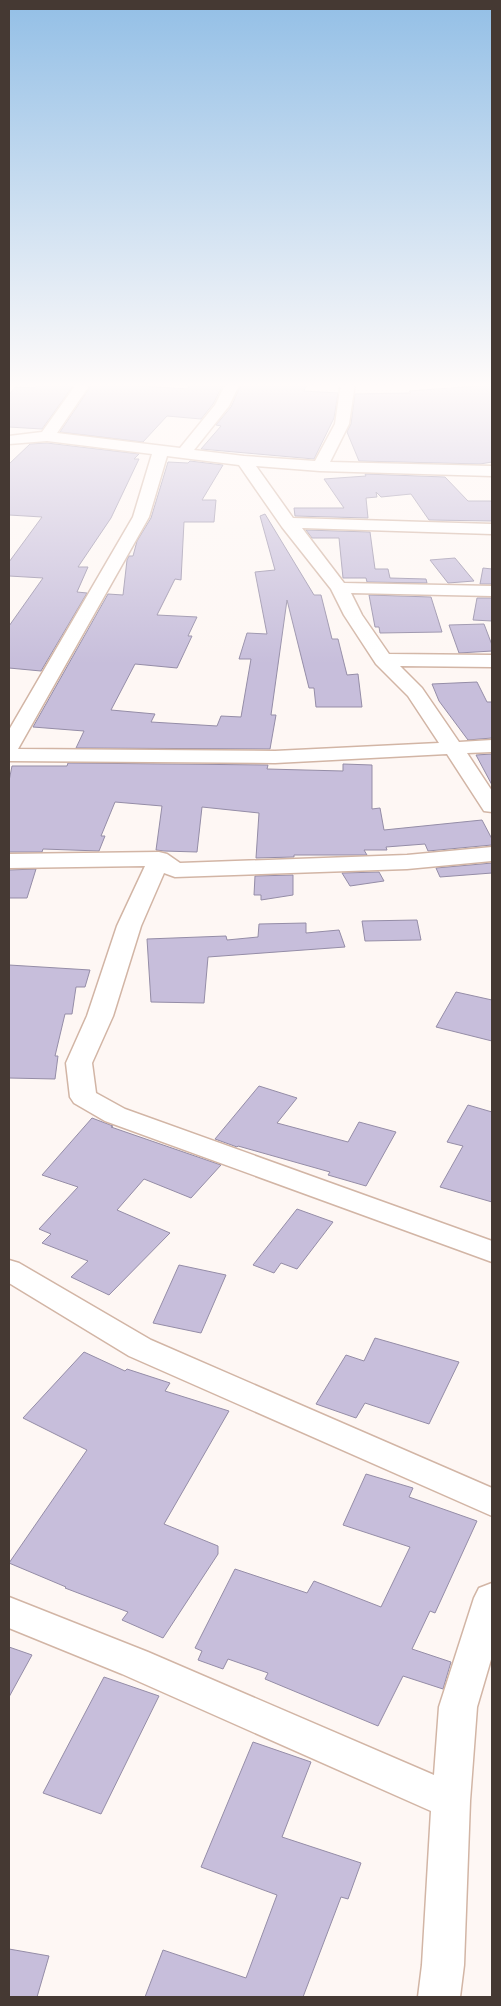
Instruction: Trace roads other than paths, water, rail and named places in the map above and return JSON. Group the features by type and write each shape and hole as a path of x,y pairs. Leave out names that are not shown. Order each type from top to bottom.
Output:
{"street":[{"path":"9,747 141,518 153,477"},
{"path":"255,477 288,523 296,530 339,588 353,615 383,660 415,692 492,806"},
{"path":"288,523 492,529"},
{"path":"339,588 492,591"},
{"path":"383,660 492,661"},
{"path":"9,756 148,755 275,757 492,746"},
{"path":"9,861 159,859 175,870 408,862 492,854"},
{"path":"159,859 129,926 100,1016 79,1063 83,1097 115,1115 492,1252"},
{"path":"11,1276 140,1348 492,1503"},
{"path":"439,1997 443,1965 451,1801 458,1707 492,1598"},
{"path":"9,1612 144,1666 451,1801"}]}
